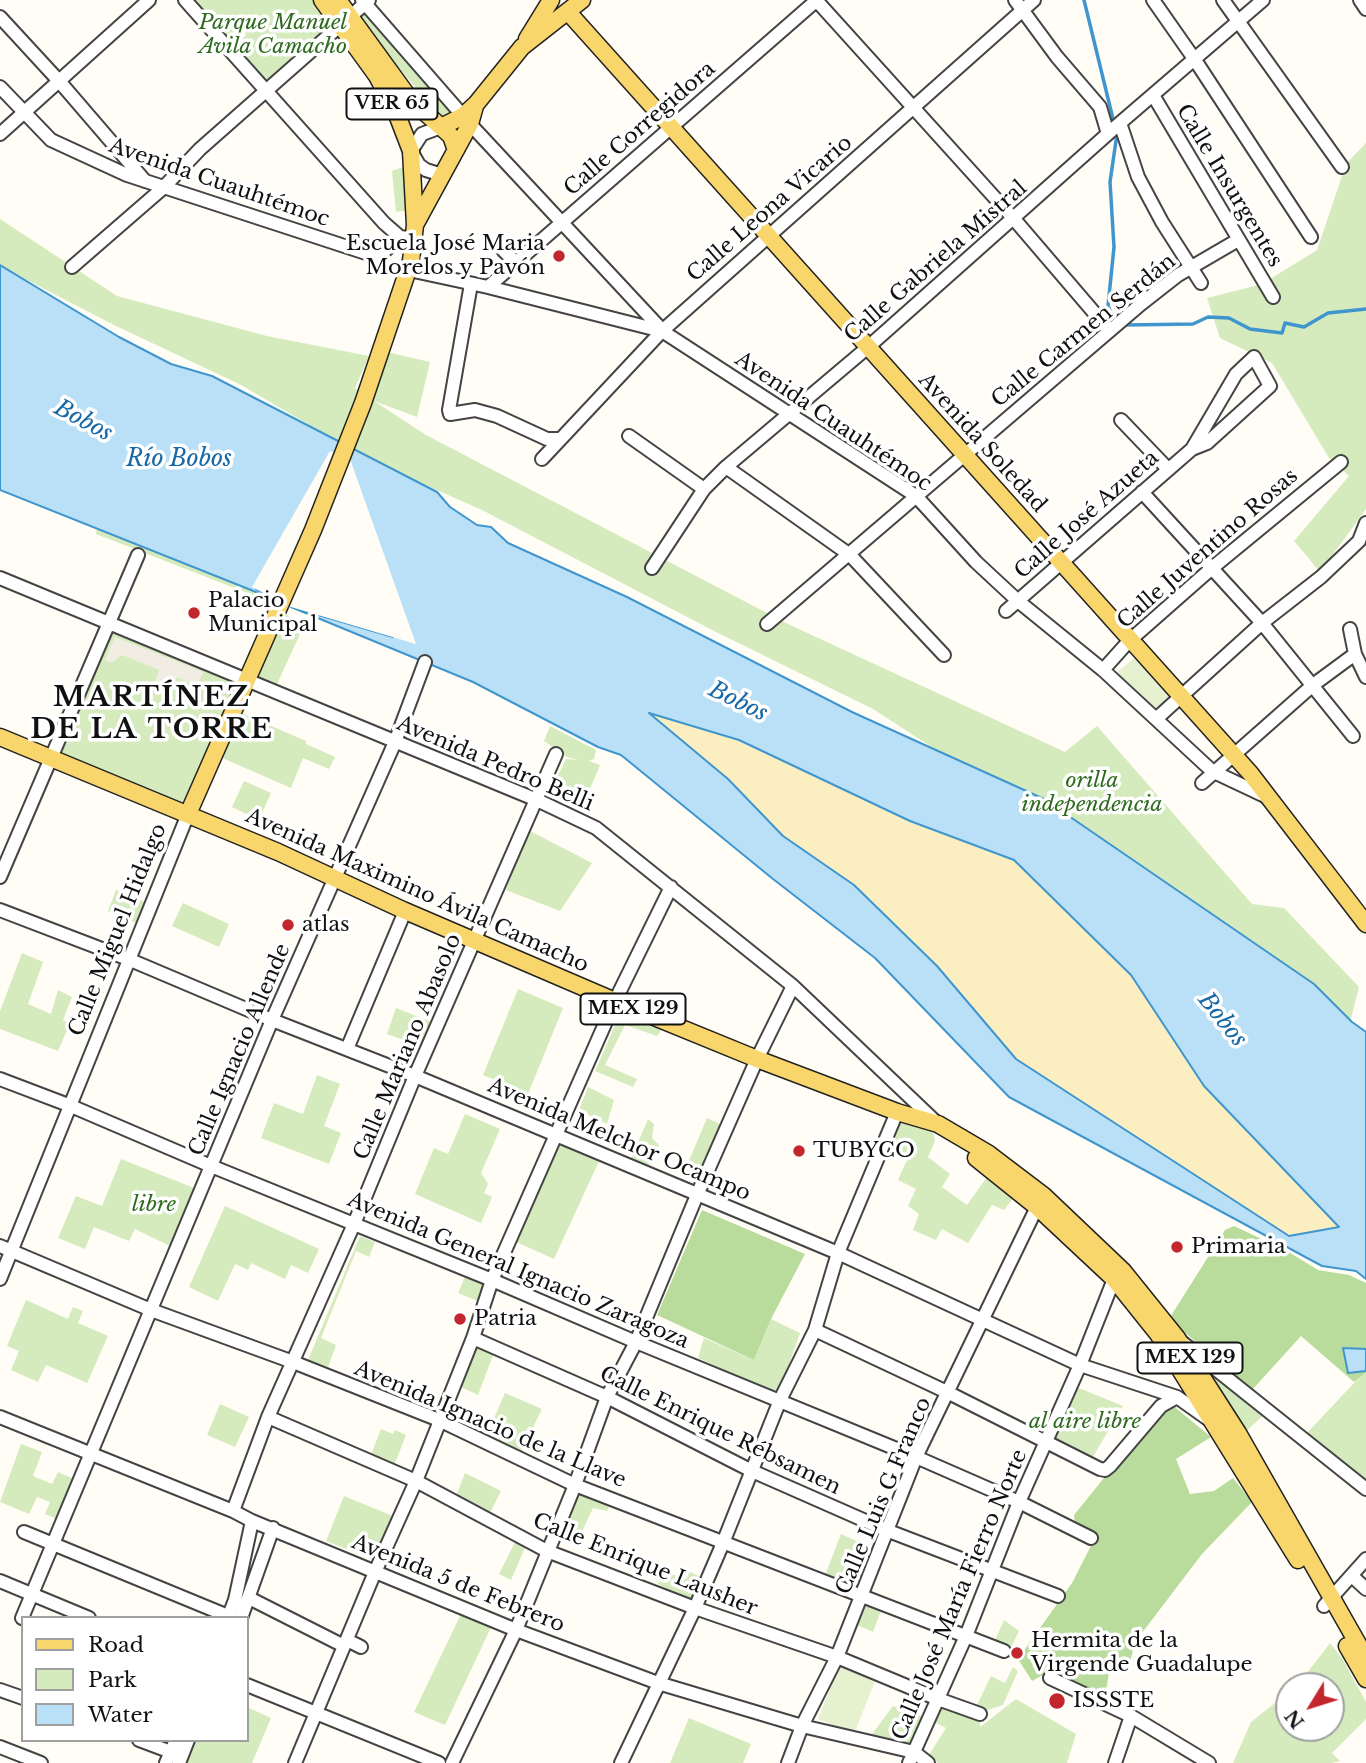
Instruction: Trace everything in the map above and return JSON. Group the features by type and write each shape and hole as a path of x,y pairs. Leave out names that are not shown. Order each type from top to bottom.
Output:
{"main road":[{"name":"VER 65","path":"322,0 346,22 410,99 451,136 456,150"},
{"name":"VER 65","path":"338,0 346,22 396,113 411,151 409,270"},
{"path":"409,234 456,150 466,120 476,104 558,4 582,0"},
{"name":"Avenida Soledad","path":"558,4 1232,754 1366,924"},
{"path":"441,127 466,120"},
{"name":"Calle Miguel Hidalgo","path":"188,814 283,599 363,403 409,270"},
{"name":"Avenida Maximino Ávila Camacho","path":"0,737 335,877 403,910 615,1001 757,1059 897,1112 937,1124 989,1154 1043,1195 1123,1271 1177,1338 1238,1433 1366,1679"},
{"name":"Avenida Maximino Ávila Camacho","path":"937,1124 1037,1207 1114,1279 1158,1334 1366,1658"}],"street":[{"path":"0,134 149,0"},
{"path":"185,0 384,223 409,234"},
{"path":"816,0 1014,219 1109,331"},
{"name":"Calle Corregidora","path":"488,287 816,0"},
{"path":"1153,0 1311,237"},
{"path":"1223,0 1342,167"},
{"name":"Calle Gabriela Mistral","path":"652,568 704,489 726,467 867,348 1263,0"},
{"path":"1360,0 1366,9"},
{"path":"72,267 163,188 200,149 346,22 366,1 466,120 662,331"},
{"path":"1024,3 1057,57 1100,107 1108,134"},
{"name":"Calle Leona Vicario","path":"542,459 662,331 914,108 1024,3"},
{"path":"0,17 60,81 145,181"},
{"name":"Avenida Cuauhtémoc","path":"0,87 51,140 163,188 378,257 409,234"},
{"name":"Calle Insurgentes","path":"1153,95 1273,297"},
{"path":"1121,122 1138,177 1162,222 1201,283"},
{"path":"441,127 422,134 411,151 419,165 442,175"},
{"name":"Calle Carmen Serdán","path":"768,624 1109,331 1178,275 1238,240"},
{"path":"503,250 516,263"},
{"name":"Avenida Cuauhtémoc","path":"409,270 662,331 916,496 976,562 1018,601 1103,670 1212,771 1270,799"},
{"path":"471,284 450,414 475,410 497,416 539,436 559,439"},
{"name":"Calle José Azueta","path":"1006,611 1168,469 1192,449 1207,443 1270,386 1254,357 1236,374 1192,449"},
{"path":"1121,421 1168,469"},
{"path":"629,436 704,489"},
{"name":"Calle Juventino Rosas","path":"1103,670 1129,641 1212,568 1341,462"},
{"path":"726,467 850,555 944,655"},
{"path":"1142,492 1262,623 1353,736"},
{"path":"1156,719 1262,623 1363,543 1366,523"},
{"path":"0,877 138,555"},
{"name":"Avenida Pedro Belli","path":"0,578 537,800 596,828 793,986 937,1124"},
{"path":"1350,628 1355,654 1366,677"},
{"path":"1202,783 1212,771 1313,685 1355,654"},
{"name":"Calle Ignacio Allende","path":"23,1616 272,1020 395,742 425,662"},
{"name":"Calle Mariano Abasolo","path":"233,1511 268,1417 556,754"},
{"name":"Calle Miguel Hidalgo","path":"0,1279 6,1248 71,1106 188,814"},
{"path":"295,1763 416,1481 473,1338 492,1280 615,1001 671,887"},
{"name":"Avenida Melchor Ocampo","path":"0,910 415,1076 838,1253 1080,1365 1177,1397 1214,1423"},
{"path":"347,1049 403,916 403,910"},
{"path":"452,1763 516,1630 575,1485 607,1397 636,1342 697,1195 757,1059 793,986"},
{"name":"Avenida General Ignacio Zaragoza","path":"0,1079 71,1106 211,1167 492,1280 916,1457 1019,1502 1091,1538"},
{"path":"621,1763 695,1608 780,1400 815,1331 838,1253 897,1112"},
{"name":"Calle Luis G Franco","path":"788,1763 802,1726 837,1657 916,1457 1037,1207"},
{"name":"Avenida Ignacio de la Llave","path":"6,1248 151,1310 439,1420 575,1485 1004,1651"},
{"name":"Calle José María Fierro Norte","path":"911,1757 966,1636 1019,1502 1047,1443 1114,1279"},
{"path":"815,1331 1105,1470 1161,1406 1177,1397"},
{"path":"1158,1334 1177,1338 1366,1489"},
{"name":"Calle Enrique Rébsamen","path":"473,1338 607,1397 752,1471 886,1530 1058,1596"},
{"name":"Avenida 5 de Febrero","path":"0,1417 516,1630 658,1683 911,1757"},
{"name":"Calle Enrique Lausher","path":"268,1417 416,1481 547,1551 695,1608 837,1657 980,1714"},
{"path":"232,1616 253,1521"},
{"path":"233,1616 249,1598 273,1528"},
{"path":"24,1532 230,1616"},
{"path":"1328,1602 1366,1559"},
{"path":"1352,1576 1366,1589"},
{"path":"0,1581 84,1616"},
{"path":"249,1598 346,1643 361,1647"},
{"path":"1050,1678 1131,1716 1207,1762"},
{"path":"248,1685 439,1763"},
{"path":"0,1690 21,1697"},
{"path":"1115,1763 1131,1716"},
{"path":"144,1742 173,1755 186,1742"},
{"path":"0,1747 41,1763"},
{"path":"911,1757 928,1763"}],"green space":[{"name":"Parque Manuel Avila Camacho","path":"187,0 317,0 337,25 270,86"},
{"path":"365,5 455,113 442,120 355,14"},
{"path":"1366,143 1366,509 1320,572 1294,541 1349,476 1329,458 1272,363 1220,338 1207,298 1262,284 1317,250 1346,164"},
{"path":"403,167 409,210 396,212 392,171"},
{"name":"orilla independencia","path":"0,219 117,296 267,336 369,356 355,388 370,398 387,352 430,362 417,417 374,401 426,435 790,625 1065,752 1097,726 1252,904 1284,908 1359,987 1351,1019 873,709 716,632 482,510 369,460 241,385 114,325 0,266"},
{"path":"97,527 271,598 273,603 96,534"},
{"path":"284,614 305,623 277,684 258,676"},
{"path":"108,623 241,678 187,811 54,756"},
{"path":"1137,656 1174,695 1156,713 1116,673"},
{"path":"239,712 306,741 306,744 335,757 329,769 303,758 291,788 220,757"},
{"path":"550,726 596,750 594,759 589,761 600,765 582,808 551,790 566,759 578,760 567,757 544,741"},
{"path":"244,781 271,793 259,820 232,807"},
{"path":"528,830 592,863 560,911 506,890"},
{"path":"116,890 145,902 136,923 108,911"},
{"path":"183,903 229,924 219,947 172,926"},
{"path":"22,953 43,962 28,1004 51,1014 58,990 72,997 63,1020 70,1023 58,1051 0,1029 0,1011"},
{"path":"518,989 563,1008 528,1094 483,1075"},
{"path":"396,1008 432,1022 423,1047 387,1034"},
{"path":"620,1014 662,1029 657,1036 625,1025 605,1065 637,1079 633,1087 595,1071"},
{"path":"317,1075 340,1084 324,1126 341,1133 329,1164 261,1138 274,1103 303,1114"},
{"path":"588,1087 614,1100 607,1124 579,1110"},
{"path":"465,1114 500,1129 481,1173 488,1184 484,1193 492,1197 481,1223 415,1194 434,1148 448,1154"},
{"path":"900,1117 932,1127 935,1141 928,1157 950,1174 942,1187 967,1205 989,1174 1015,1196 1004,1210 992,1205 968,1243 942,1229 936,1240 913,1230 919,1214 908,1206 916,1189 898,1180 907,1160 889,1153"},
{"path":"707,1118 724,1126 697,1182 683,1175"},
{"path":"648,1119 654,1124 652,1138 659,1145 648,1166 631,1158"},
{"path":"557,1139 600,1159 554,1259 512,1240"},
{"name":"libre","path":"121,1159 194,1188 172,1247 135,1229 129,1241 94,1227 85,1249 58,1238 76,1196 102,1206"},
{"path":"225,1206 319,1249 308,1273 291,1265 285,1279 251,1263 248,1270 235,1264 218,1301 189,1287"},
{"path":"702,1210 805,1254 771,1319 754,1360 657,1315"},
{"path":"1234,1226 1287,1251 1318,1270 1349,1275 1366,1283 1366,1373 1354,1382 1301,1336 1252,1390 1169,1319 1225,1230"},
{"path":"360,1236 375,1242 369,1257 356,1251 321,1338 336,1345 328,1367 308,1360"},
{"path":"466,1274 484,1284 478,1301 458,1293"},
{"path":"26,1300 68,1319 73,1307 83,1311 78,1323 108,1336 87,1383 46,1365 38,1382 11,1370 19,1351 7,1346"},
{"path":"771,1319 800,1333 778,1395 698,1358 704,1338 754,1360"},
{"path":"477,1342 495,1350 478,1395 461,1387"},
{"path":"1203,1363 1265,1414 1243,1434"},
{"path":"1366,1373 1366,1480 1307,1433"},
{"name":"al aire libre","path":"1074,1386 1123,1406 1091,1460 1049,1441"},
{"path":"505,1393 542,1409 519,1456 485,1439"},
{"path":"220,1404 249,1417 235,1447 207,1435"},
{"path":"1171,1404 1211,1437 1176,1459 1190,1494 1214,1491 1233,1478 1252,1502 1202,1554 1135,1642 1130,1662 1110,1666 1105,1698 1050,1678 1041,1676 1032,1681 1018,1659 1072,1583 1095,1538 1075,1525 1074,1515 1112,1468"},
{"path":"381,1429 393,1434 395,1430 406,1435 394,1466 370,1457"},
{"path":"21,1444 42,1452 33,1476 52,1484 58,1472 74,1479 57,1519 45,1514 50,1502 37,1497 29,1514 0,1502"},
{"path":"465,1473 501,1491 488,1517 455,1499"},
{"path":"578,1490 611,1501 607,1511 593,1508 579,1538 559,1531"},
{"path":"344,1496 393,1516 376,1561 326,1541"},
{"path":"841,1534 876,1550 860,1592 824,1578"},
{"path":"517,1538 527,1543 511,1580 499,1574"},
{"path":"663,1571 686,1579 690,1572 705,1579 694,1604 658,1584"},
{"path":"864,1599 883,1605 873,1632 855,1624"},
{"path":"462,1612 494,1621 445,1725 414,1712"},
{"path":"1004,1620 1019,1631 1009,1652 993,1645"},
{"path":"1330,1643 1342,1658 1366,1702 1366,1719 1345,1740 1345,1672 1308,1672"},
{"path":"841,1661 877,1676 854,1734 818,1719"},
{"path":"1013,1667 1018,1671 1003,1705 982,1712 975,1709 991,1676 1005,1683"},
{"path":"1016,1699 1076,1734 1067,1763 938,1763 929,1755 946,1728 930,1720 939,1701 980,1717 980,1727"},
{"path":"1275,1703 1275,1742 1343,1742 1332,1753 1340,1761 1233,1763 1251,1722"},
{"path":"893,1706 924,1717 913,1745 872,1734"},
{"path":"248,1707 271,1718 252,1763 181,1763 189,1742 248,1742"},
{"path":"689,1718 751,1744 743,1763 670,1763"}],"sand":[{"path":"647,712 739,740 910,821 1014,860 1131,975 1204,1086 1340,1227 1289,1236 1016,1059 937,966 854,885 783,836 728,779"}],"shaded area":[{"path":"115,637 204,672 196,686 177,677 170,691 154,684 159,670 122,655 111,663 105,660"}],"water":[{"name":"Río Bobos","path":"0,265 119,337 171,364 212,376 437,492 450,507 477,525 491,527 508,543 627,597 852,712 1044,799 1314,984 1352,1022 1366,1032 1366,1279 1356,1271 1322,1266 1009,1097 875,958 621,755 598,747 473,682 291,607 393,637 256,589 271,598 0,490","holes":["649,713 739,740 910,821 1014,860 1131,975 1204,1086 1339,1227 1289,1236 1016,1059 937,966 854,885 783,836 728,779"]},
{"path":"1343,1348 1366,1349 1366,1371 1348,1373"}],"pier":[{"path":"330,451 350,459 416,644 291,607 252,587"}],"waterway":[{"path":"1084,0 1114,123"},
{"path":"1113,317 1108,306 1114,247 1110,182 1117,134"},
{"path":"1124,325 1193,324 1208,317 1229,318 1250,329 1282,333 1285,323 1304,327 1328,313 1366,309"}],"place":[{"name":"Escuela José Maria Morelos y Pavón","path":"559,256"},
{"name":"Palacio Municipal","path":"194,613"},
{"name":"atlas","path":"288,925"},
{"name":"TUBYCO","path":"799,1151"},
{"name":"Primaria","path":"1177,1247"},
{"name":"Patria","path":"460,1319"},
{"name":"Hermita de la Virgende Guadalupe","path":"1017,1653"},
{"name":"ISSSTE","path":"1057,1701"}],"district":[{"name":"MARTÍNEZ DE LA TORRE","path":"152,714"}],"water label":[{"name":"Bobos","path":"83,421"},
{"name":"Bobos","path":"738,702"},
{"name":"Bobos","path":"1222,1020"}]}
